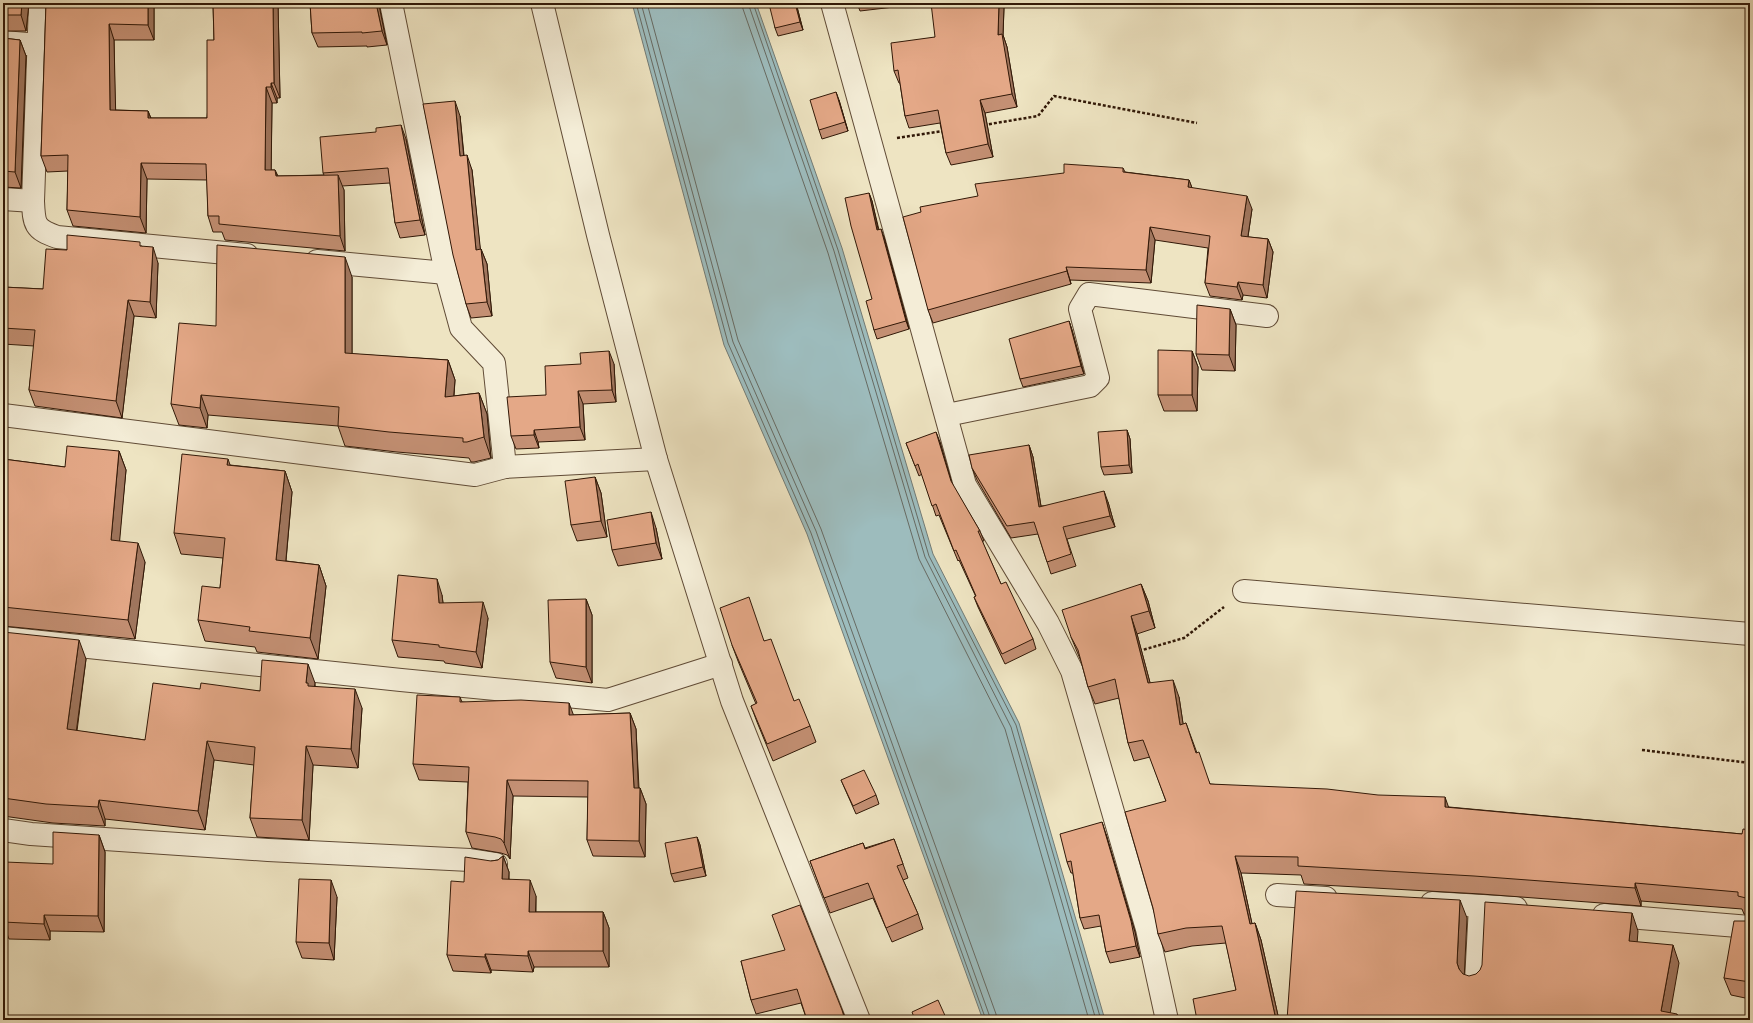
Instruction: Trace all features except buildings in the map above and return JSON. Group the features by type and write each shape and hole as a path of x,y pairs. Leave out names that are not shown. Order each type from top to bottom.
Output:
{"street":[{"path":"40,3 33,201 34,221 43,232 57,237 263,256"},
{"path":"391,3 446,273 461,328 494,363 506,467"},
{"path":"542,3 598,235 656,459 732,701 859,1020"},
{"path":"832,3 947,415 965,485 1048,623 1072,671 1147,929 1166,1020"},
{"path":"3,42 39,45"},
{"path":"3,199 33,201"},
{"path":"295,259 446,273"},
{"path":"947,415 1090,386 1098,378 1080,309 1089,294 1267,316"},
{"path":"3,415 475,475 506,467 656,459"},
{"path":"1244,591 1750,634"},
{"path":"3,638 393,680 608,700 721,664"},
{"path":"3,830 31,834 260,849 470,860 499,865"},
{"path":"1276,896 1347,899"},
{"path":"1410,902 1536,910"},
{"path":"1476,980 1480,906"},
{"path":"1584,914 1750,927"}],"path":[{"path":"977,126 1038,116 1054,96 1197,123"},
{"path":"871,142 947,130"},
{"path":"1132,653 1184,638 1244,591"},
{"path":"1642,750 1750,763"}],"water":[{"path":"632,3 756,3 842,248 933,554 1019,723 1105,1020 983,1020 807,534 724,345"}]}
